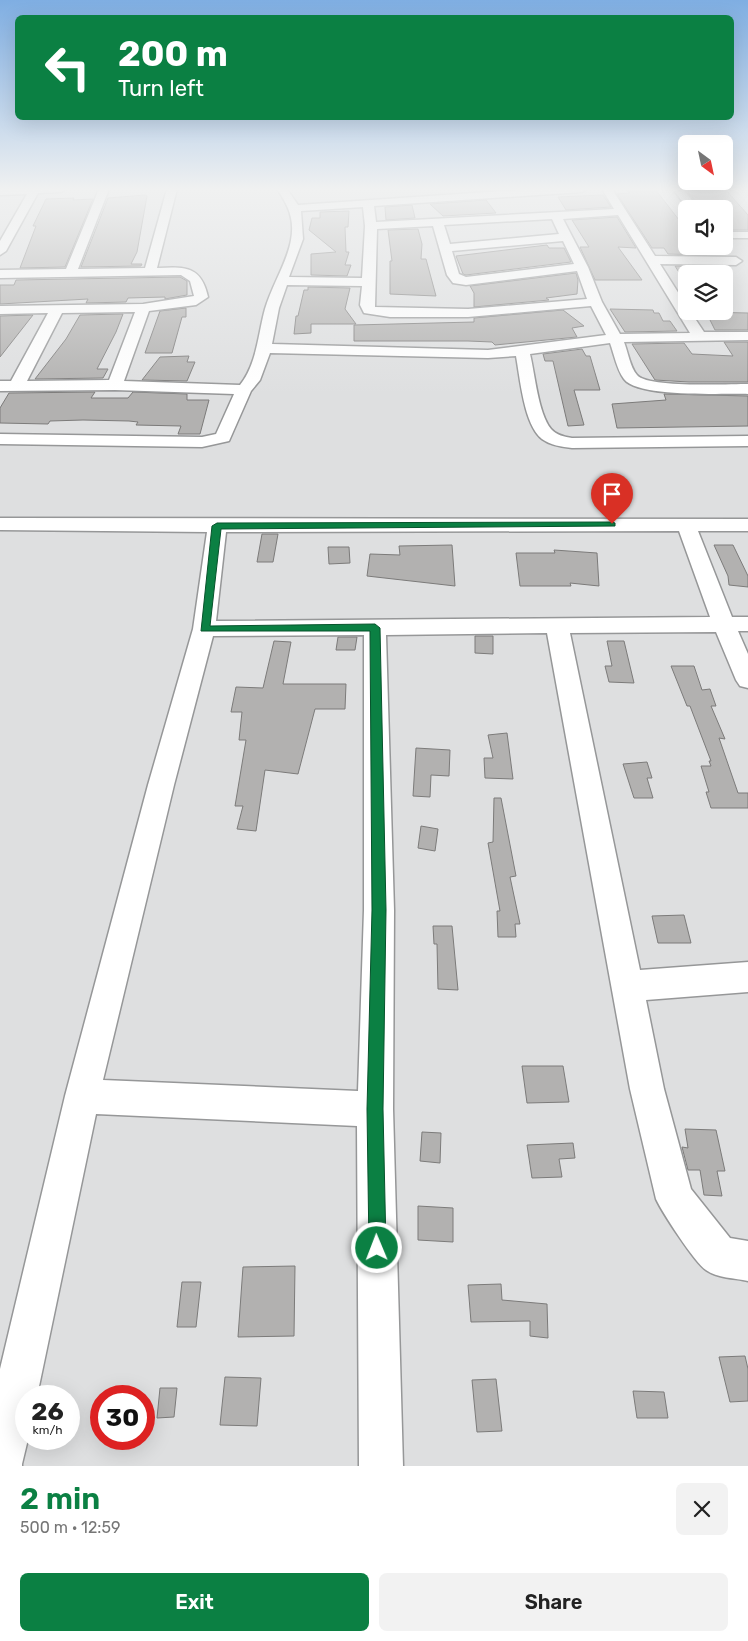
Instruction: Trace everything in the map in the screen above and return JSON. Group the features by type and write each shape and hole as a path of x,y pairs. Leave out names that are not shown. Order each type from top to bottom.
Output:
{"street":[{"path":"70,274 77,257"},
{"path":"150,272 154,257"},
{"path":"0,439 211,441 223,437 244,390 252,380 264,348 272,308 291,257"},
{"path":"369,257 366,305 369,310 376,312 501,312 594,302"},
{"path":"447,257 452,275 458,280 466,281 582,267"},
{"path":"577,257 594,302 615,338 630,377 637,382 663,388 748,389"},
{"path":"650,257 699,336"},
{"path":"652,260 739,264 734,257"},
{"path":"0,274 180,271 195,277 200,298 143,308 0,310"},
{"path":"283,281 368,282"},
{"path":"115,385 143,308"},
{"path":"17,385 56,310"},
{"path":"264,348 488,354 615,338 748,336"},
{"path":"522,351 539,422 548,436 556,440 572,443 748,441"},
{"path":"0,386 115,385 244,390"},
{"path":"0,524 217,526 748,525"},
{"path":"686,524 724,625 748,680"},
{"path":"2,1444 82,1096 158,794 204,629 217,526"},
{"path":"204,629 748,624"},
{"path":"557,626 646,1089 675,1199 719,1256 748,1261"},
{"path":"375,628 379,910 375,1109 381,1466"},
{"path":"627,986 748,977"},
{"path":"82,1096 375,1109"}],"building":[{"path":"24,257 69,257 65,267 20,268"},
{"path":"85,257 134,257 131,264 142,264 141,266 81,267"},
{"path":"311,257 347,257 345,265 351,265 347,276 311,275"},
{"path":"392,257 426,259 436,296 390,294 390,261 392,261"},
{"path":"457,257 569,257 571,262 466,275 463,274"},
{"path":"585,257 626,257 642,280 595,280"},
{"path":"576,273 578,280 577,294 546,298 549,300 474,307 474,293 470,286"},
{"path":"180,277 187,281 187,295 165,299 165,297 128,298 126,302 86,303 88,299 0,304 0,285 14,285 16,280"},
{"path":"308,287 350,288 345,309 356,324 311,324 311,333 294,334 296,316 298,316 304,290 308,290"},
{"path":"186,308 186,317 182,317 172,353 145,353 160,311"},
{"path":"610,309 653,310 654,313 659,313 663,321 670,321 677,331 625,332"},
{"path":"563,310 584,326 572,328 577,337 495,345 492,342 468,341 354,341 354,325 474,322 474,318"},
{"path":"733,313 748,313 748,330 715,330 710,320 733,320"},
{"path":"123,314 97,369 108,369 103,378 35,379 66,339 80,315"},
{"path":"33,315 0,357 0,316"},
{"path":"724,342 748,342 748,382 655,380 632,344 684,343 692,354 733,356"},
{"path":"582,349 586,356 590,356 600,390 574,390 584,425 568,426 553,361 545,361 543,354"},
{"path":"189,356 187,362 195,362 187,381 142,380 160,357"},
{"path":"95,392 91,398 128,398 133,392 187,394 187,400 209,400 200,434 178,434 181,426 136,425 138,422 129,421 50,421 48,424 0,423 0,408 9,393"},
{"path":"664,394 748,396 748,426 617,428 612,404 666,400"},
{"path":"262,534 278,534 273,562 257,562"},
{"path":"452,545 455,586 367,576 370,554 400,555 399,546"},
{"path":"714,545 733,545 748,576 748,587 729,585 728,576"},
{"path":"328,547 349,547 350,563 329,564"},
{"path":"554,550 597,553 599,586 570,583 571,586 520,586 516,553 555,553"},
{"path":"475,636 493,636 493,654 475,653"},
{"path":"338,637 357,637 355,650 336,650"},
{"path":"274,641 291,642 283,684 346,684 345,709 315,709 298,774 265,770 256,831 237,829 243,806 235,806 246,740 239,740 242,712 231,712 236,687 263,688"},
{"path":"607,641 624,641 634,683 609,682 605,666 612,666"},
{"path":"671,666 694,666 702,690 710,689 716,706 711,706 725,739 719,738 738,793 748,793 748,808 711,808 706,792 709,792 701,766 711,766 709,761 711,761 690,706 687,706"},
{"path":"507,733 513,779 485,778 484,758 493,758 488,735"},
{"path":"416,748 450,750 449,776 431,775 430,797 413,796"},
{"path":"647,762 652,778 647,778 653,798 634,798 623,764"},
{"path":"494,798 501,798 516,876 510,877 520,924 515,924 516,937 498,937 497,911 500,911 488,843 493,842"},
{"path":"421,826 438,829 435,851 418,848"},
{"path":"684,915 691,943 658,943 652,916"},
{"path":"433,926 452,926 458,990 438,989 437,944 434,944"},
{"path":"522,1066 563,1066 569,1102 527,1103"},
{"path":"685,1129 716,1130 725,1171 717,1171 722,1196 704,1195 700,1170 688,1170 682,1147 688,1148"},
{"path":"422,1132 441,1133 440,1163 420,1161"},
{"path":"573,1143 575,1158 559,1159 562,1177 532,1178 527,1145"},
{"path":"418,1206 453,1208 453,1242 418,1240"},
{"path":"295,1266 294,1336 238,1337 243,1267"},
{"path":"182,1282 201,1282 196,1327 177,1327"},
{"path":"501,1284 502,1300 547,1304 548,1338 530,1336 530,1321 471,1322 468,1285"},
{"path":"745,1356 748,1369 748,1401 730,1402 719,1357"},
{"path":"225,1377 261,1378 257,1426 220,1425"},
{"path":"496,1379 502,1431 477,1432 472,1380"},
{"path":"160,1388 177,1388 174,1417 157,1418"},
{"path":"633,1391 664,1392 668,1418 637,1418"}],"route":[{"path":"377,1248 375,1109 379,910 375,628 204,629 217,526 612,524"}]}
